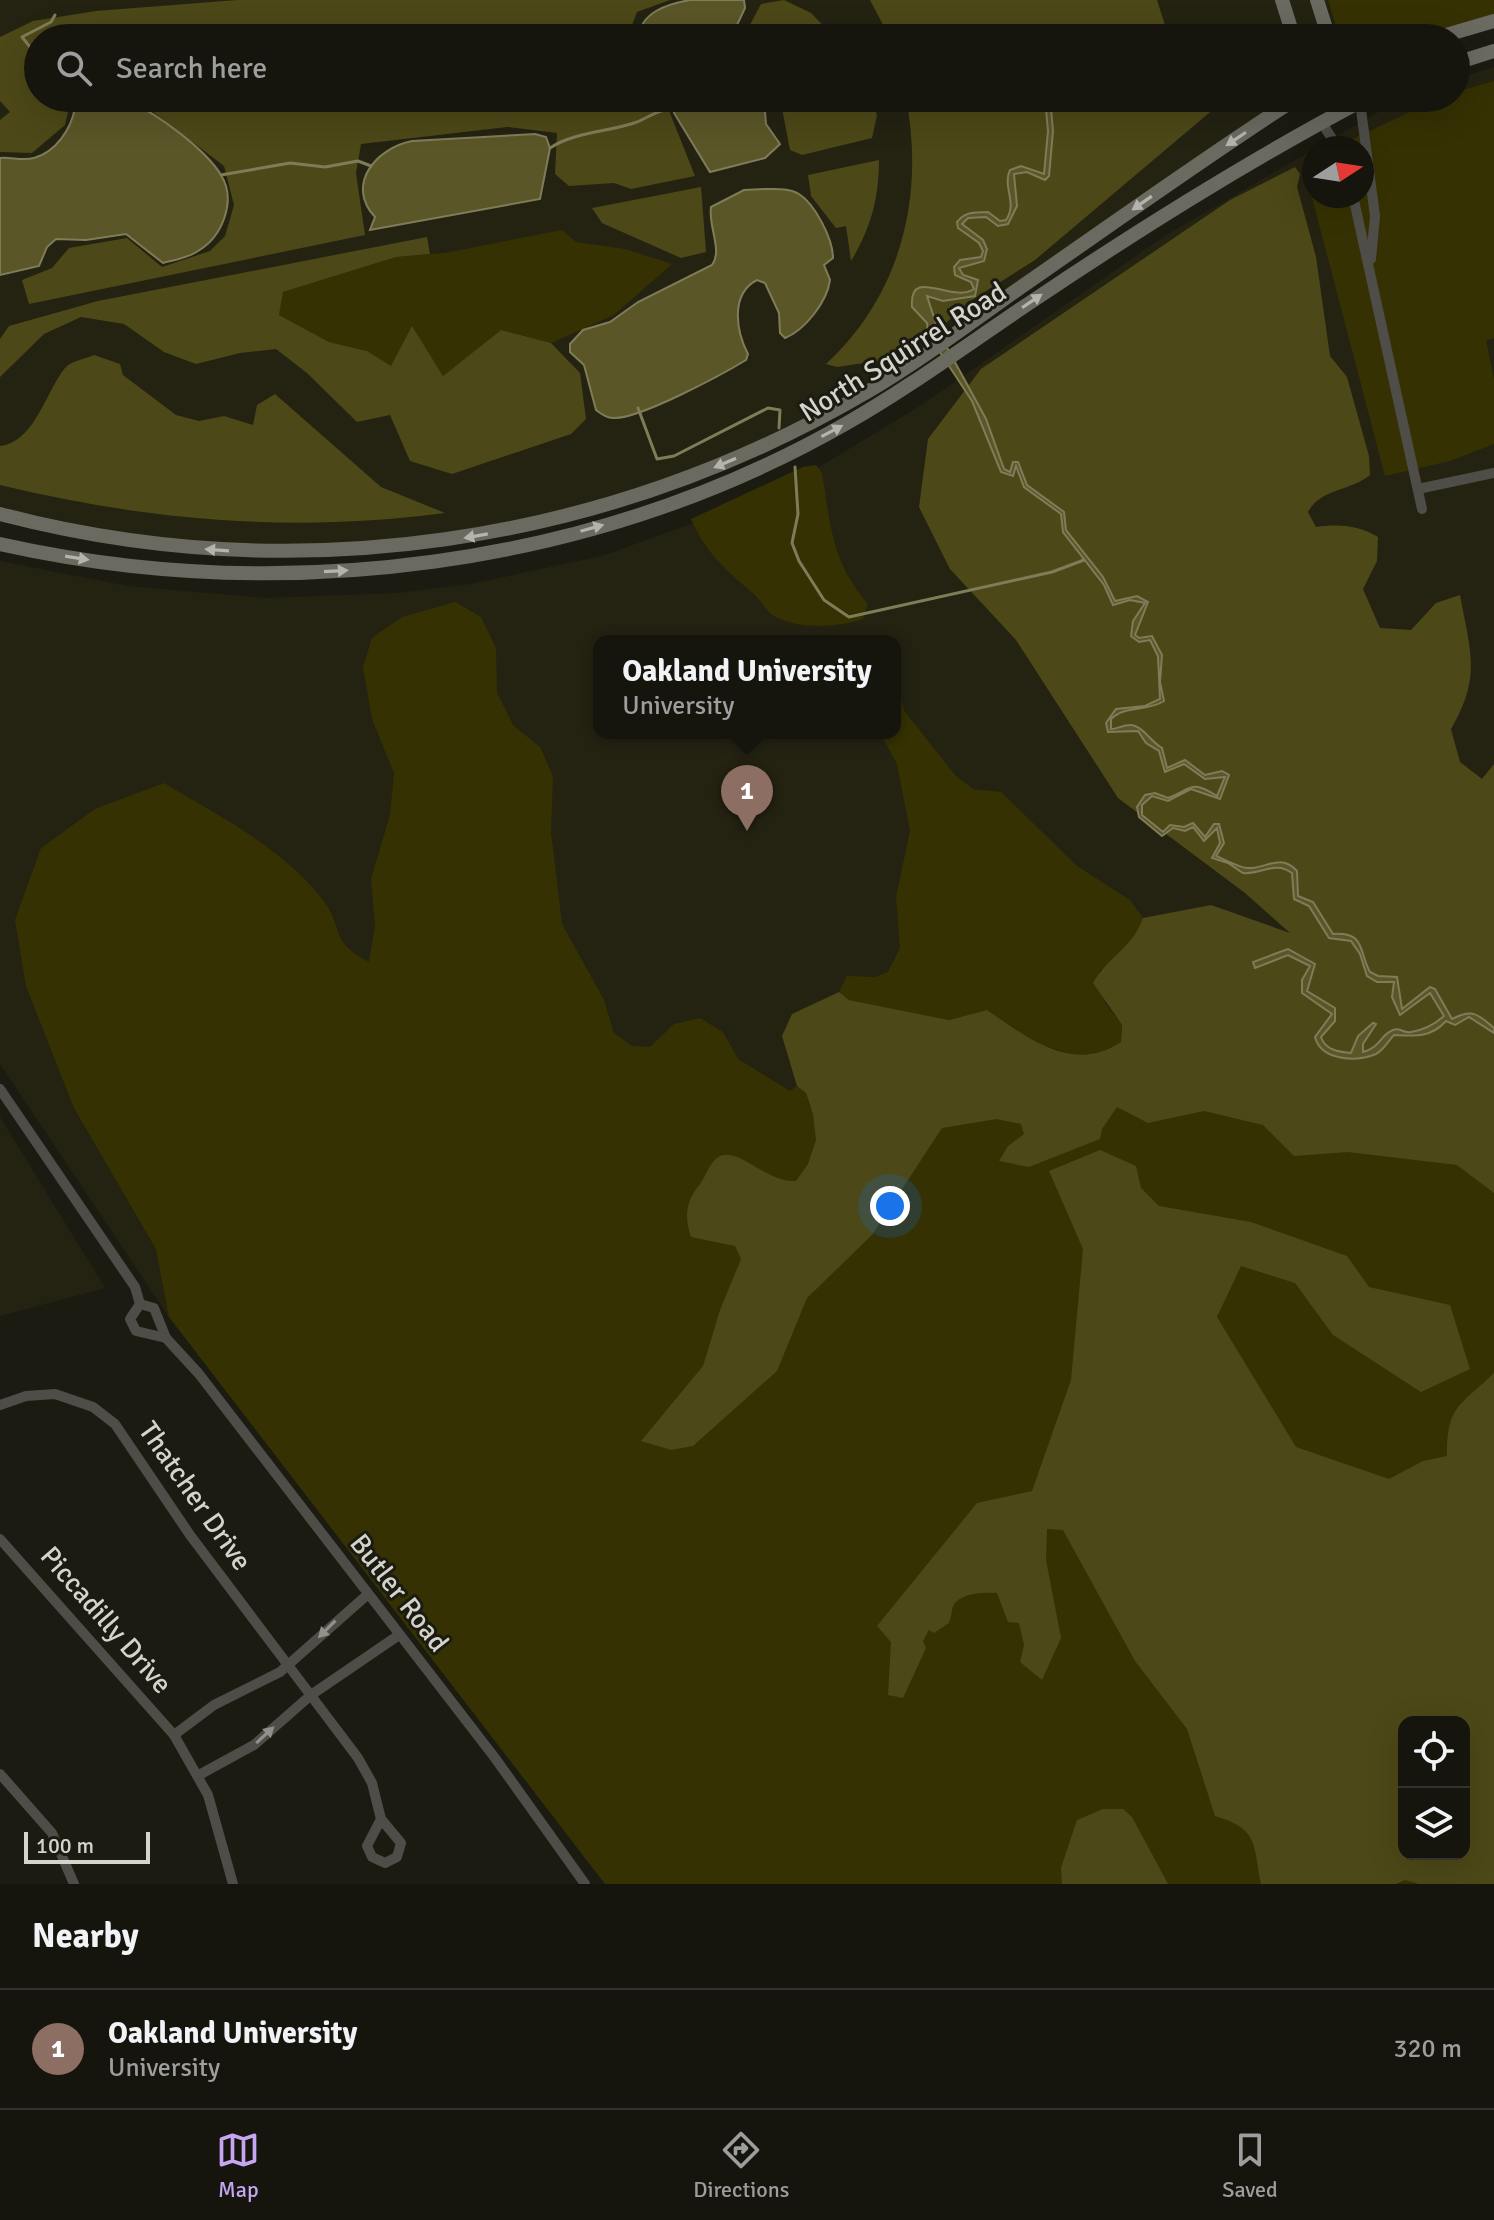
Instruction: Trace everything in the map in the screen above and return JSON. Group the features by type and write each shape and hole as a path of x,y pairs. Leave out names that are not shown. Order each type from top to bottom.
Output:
{"main road":[{"path":"1282,0 1290,24"},
{"path":"1317,0 1325,24"},
{"path":"1470,28 1494,21"},
{"path":"1470,59 1494,51"},
{"name":"North Squirrel Road","path":"0,514 133,541 241,551 344,551 474,537 596,509 693,477 810,423 917,360 1276,112"},
{"path":"1325,122 1330,112"},
{"name":"North Squirrel Road","path":"0,544 136,566 249,573 374,568 491,552 607,524 708,489 844,425 926,374 1108,251 1342,112"},
{"path":"1206,159 1205,178 1214,187"}],"street":[{"path":"1364,112 1375,216 1371,269"},
{"path":"1325,122 1332,136"},
{"path":"1356,208 1422,509"},
{"path":"1418,489 1494,473"},
{"name":"Butler Road","path":"0,1089 135,1287 140,1304"},
{"name":"Butler Road","path":"140,1304 154,1308 166,1338 199,1374 495,1758 585,1884"},
{"name":"Butler Road","path":"140,1304 130,1319 136,1331 166,1338"},
{"name":"Thatcher Drive","path":"0,1405 26,1396 55,1394 76,1399 108,1417 367,1772 381,1819"},
{"name":"Piccadilly Drive","path":"0,1539 174,1735 199,1775 217,1820 233,1884"},
{"path":"174,1735 214,1705 289,1666 339,1616 367,1595"},
{"path":"199,1775 254,1745 311,1695 399,1635"},
{"path":"0,1774 52,1833 74,1884"}],"shaded area":[{"path":"0,0 1328,0 1335,24 24,24 24,112 1262,112 917,354 833,405 720,460 586,507 416,540 264,547 133,535 0,508"},
{"path":"237,0 670,0 637,12 632,24 27,24 96,11"},
{"path":"690,0 744,0 745,8 738,24 643,24 656,11"},
{"path":"784,0 811,13 822,24 750,24 761,4"},
{"path":"870,0 1157,0 1165,24 883,24"},
{"path":"1328,0 1494,0 1494,17 1470,24 1335,24"},
{"path":"24,25 24,112 68,112 65,125 32,153 0,152 0,120 10,112 0,101 0,37"},
{"path":"1494,67 1494,1884 605,1884 169,1317 0,1064 0,561 128,586 266,598 398,593 471,584 602,556 721,513 811,472 920,406 1166,235 1302,156 1302,208 1374,208 1374,136 1337,136 1379,112 1470,112 1470,75"},
{"path":"1494,81 1494,338 1486,340 1494,379 1494,444 1450,461 1385,476 1315,208 1374,208 1374,136 1359,136 1410,112 1470,112 1470,88"},
{"path":"74,112 148,112 180,134 214,165 226,185 227,207 214,237 198,251 163,263 126,234 86,240 56,239 47,247 39,266 0,275 0,158 30,159 42,155 56,145"},
{"path":"153,112 670,112 695,176 631,189 614,183 569,186 555,174 557,133 507,127 361,144 356,173 365,235 29,304 22,280 52,268 69,248 127,238 162,267 210,251 225,236 234,205 224,166"},
{"path":"765,112 766,124 780,144 765,158 710,172 674,113"},
{"path":"783,112 876,112 872,138 802,155 790,150"},
{"path":"908,112 1210,112 1035,260 969,302 937,331 890,359 837,367 826,364 852,337 873,307 889,275 909,207 911,135"},
{"path":"1046,112 1051,112 1053,131 1049,176 1045,180 1027,172 1014,174 1017,206 1008,224 998,226 986,217 968,218 962,224 983,240 987,249 984,261 959,268 963,275 978,280 975,296 943,301 927,296 939,333 986,419 1004,469 1010,472 1013,462 1018,462 1027,485 1064,512 1066,530 1103,577 1115,601 1137,596 1148,602 1135,635 1139,638 1152,636 1162,655 1160,682 1164,701 1117,715 1111,719 1111,729 1130,725 1139,728 1162,748 1167,768 1185,760 1205,775 1222,771 1229,775 1220,799 1191,789 1168,801 1152,796 1142,805 1142,815 1163,832 1170,825 1184,827 1193,823 1205,837 1214,824 1219,824 1224,843 1216,856 1239,866 1254,868 1278,862 1291,865 1297,871 1298,896 1313,902 1333,934 1356,939 1370,972 1378,976 1397,977 1402,1009 1430,987 1435,989 1452,1019 1474,1014 1494,1028 1494,1033 1469,1017 1455,1025 1446,1021 1422,1035 1394,1035 1381,1050 1368,1057 1341,1058 1324,1051 1315,1037 1332,1014 1302,993 1302,980 1310,966 1288,955 1255,968 1253,962 1288,949 1315,964 1307,991 1335,1008 1335,1021 1321,1037 1329,1048 1337,1051 1351,1053 1358,1036 1373,1023 1376,1024 1363,1044 1363,1052 1393,1030 1416,1031 1444,1016 1430,993 1400,1015 1392,997 1394,982 1377,982 1367,976 1360,954 1351,941 1329,938 1309,906 1294,899 1292,873 1286,869 1243,873 1228,863 1212,858 1220,843 1217,828 1204,841 1193,827 1185,831 1173,828 1162,836 1139,817 1137,807 1145,795 1155,793 1168,798 1196,787 1217,796 1225,777 1205,779 1184,764 1165,772 1159,751 1146,743 1138,731 1108,732 1106,723 1116,709 1145,706 1160,699 1158,656 1150,640 1139,642 1131,636 1133,621 1145,603 1130,600 1113,605 1104,585 1063,532 1061,514 1024,487 1016,466 1013,476 1001,472 972,401 928,334 927,323 912,307 917,289 924,287 965,292 974,289 971,282 955,275 954,267 960,260 981,257 983,251 979,243 958,228 957,222 967,214 988,212 1000,221 1006,220 1011,207 1010,170 1021,166 1044,174 1048,131"},
{"path":"535,134 546,137 550,148 540,199 370,230 375,217 366,205 364,181 369,170 387,151 412,141"},
{"path":"879,160 872,212 864,237 851,261 846,226 836,228 811,196 808,175"},
{"path":"1295,167 1300,174 1297,187 1316,257 1330,356 1347,377 1369,456 1370,475 1320,498 1308,512 1316,527 1348,526 1378,537 1377,561 1363,589 1380,628 1411,630 1436,603 1460,595 1470,648 1470,678 1467,694 1451,729 1460,762 1482,779 1494,764 1494,1193 1457,1165 1348,1152 1294,1156 1263,1125 1204,1111 1148,1123 1117,1107 1102,1129 1100,1139 1029,1167 999,1161 1008,1146 1024,1134 1021,1124 997,1119 942,1128 872,1235 807,1298 777,1371 693,1446 671,1450 641,1441 703,1366 720,1310 741,1259 735,1246 691,1237 688,1209 695,1190 714,1161 725,1155 742,1159 784,1180 796,1181 808,1164 816,1140 813,1114 806,1093 797,1086 782,1036 792,1014 839,992 849,1000 949,1020 987,1010 1035,1041 1068,1053 1085,1054 1103,1051 1121,1042 1122,1025 1093,983 1133,937 1143,918 1211,905 1290,933 1245,893 1118,798 1016,640 950,569 919,507 928,439 981,369 1230,200"},
{"path":"701,187 706,252 681,258 602,223 592,208"},
{"path":"766,189 799,194 817,214 826,232 833,258 824,265 830,280 825,297 814,314 800,329 785,338 780,333 779,313 765,283 757,280 748,286 739,304 738,324 748,354 746,360 641,412 613,418 596,410 584,365 570,352 570,344 583,330 610,322 638,302 712,265 716,245 711,207 744,190"},
{"path":"562,230 576,242 625,249 672,264 614,315 551,343 501,330 443,376 412,327 392,367 367,351 329,342 279,315 282,292 396,257 445,253"},
{"path":"427,237 430,254 396,257 283,292 279,315 329,342 367,351 391,366 412,326 443,376 501,330 551,343 580,373 586,419 571,434 452,474 410,461 390,415 357,422 307,373 276,349 240,353 196,364 164,352 124,324 81,317 44,334 0,377 0,339 9,326 98,301"},
{"path":"94,355 120,364 123,375 176,415 199,421 224,416 253,425 257,405 275,394 381,487 445,513 332,522 221,520 111,507 0,485 0,446 12,442 31,426 65,368"},
{"path":"816,465 822,473 834,542 846,573 868,604 863,619 829,626 792,623 771,614 710,552 691,519 803,467"},
{"path":"455,602 481,617 496,648 497,693 513,725 540,747 553,776 551,832 562,924 604,1000 614,1033 632,1046 650,1047 674,1024 700,1018 723,1032 738,1059 790,1091 797,1086 806,1093 810,1107 1071,1087 1494,1098 1494,1884 605,1884 169,1317 156,1249 74,1108 26,986 15,920 41,848 95,809 164,783 249,834 289,864 323,900 348,948 369,962 375,925 371,879 390,815 394,773 372,719 363,667 372,638 402,617"},
{"path":"901,700 905,712 955,775 973,789 1001,792 1077,866 1130,900 1143,918 1135,939 1099,972 1105,1003 1122,1025 1121,1042 1103,1051 1068,1053 1035,1041 987,1010 949,1020 849,1000 839,992 847,976 875,977 888,972 900,948 896,897 910,831 897,764 883,739 901,739"},
{"path":"0,1117 105,1288 0,1316"},
{"path":"1100,1150 1136,1166 1141,1188 1159,1206 1251,1222 1347,1256 1369,1287 1450,1305 1470,1369 1421,1392 1333,1335 1295,1283 1241,1266 1217,1317 1296,1447 1389,1479 1423,1461 1447,1456 1453,1416 1464,1400 1494,1373 1494,1884 1419,1884 1405,1880 1396,1884 1261,1884 1252,1840 1240,1826 1215,1816 1187,1729 1135,1661 1063,1530 1047,1529 1046,1560 1061,1638 1042,1680 1020,1662 1024,1645 1019,1623 1008,1622 997,1593 981,1593 959,1600 954,1605 949,1623 934,1633 929,1630 923,1641 926,1648 903,1698 888,1695 891,1642 877,1626 977,1503 1032,1491 1071,1380 1083,1249 1049,1171"},
{"path":"1103,1809 1123,1809 1132,1817 1168,1884 1062,1884 1061,1868 1077,1820"}],"waterway":[{"path":"47,24 55,15"},
{"path":"24,36 24,40"},
{"path":"550,148 581,135 637,122 659,112"},
{"path":"221,175 290,163 325,167 358,161 371,166"},
{"path":"638,408 657,459 674,456 768,408 780,410 779,428"},
{"path":"795,467 798,514 792,543 799,561 824,600 849,617 1052,572 1084,560"}],"place":[{"name":"Oakland University","path":"747,831"}]}
